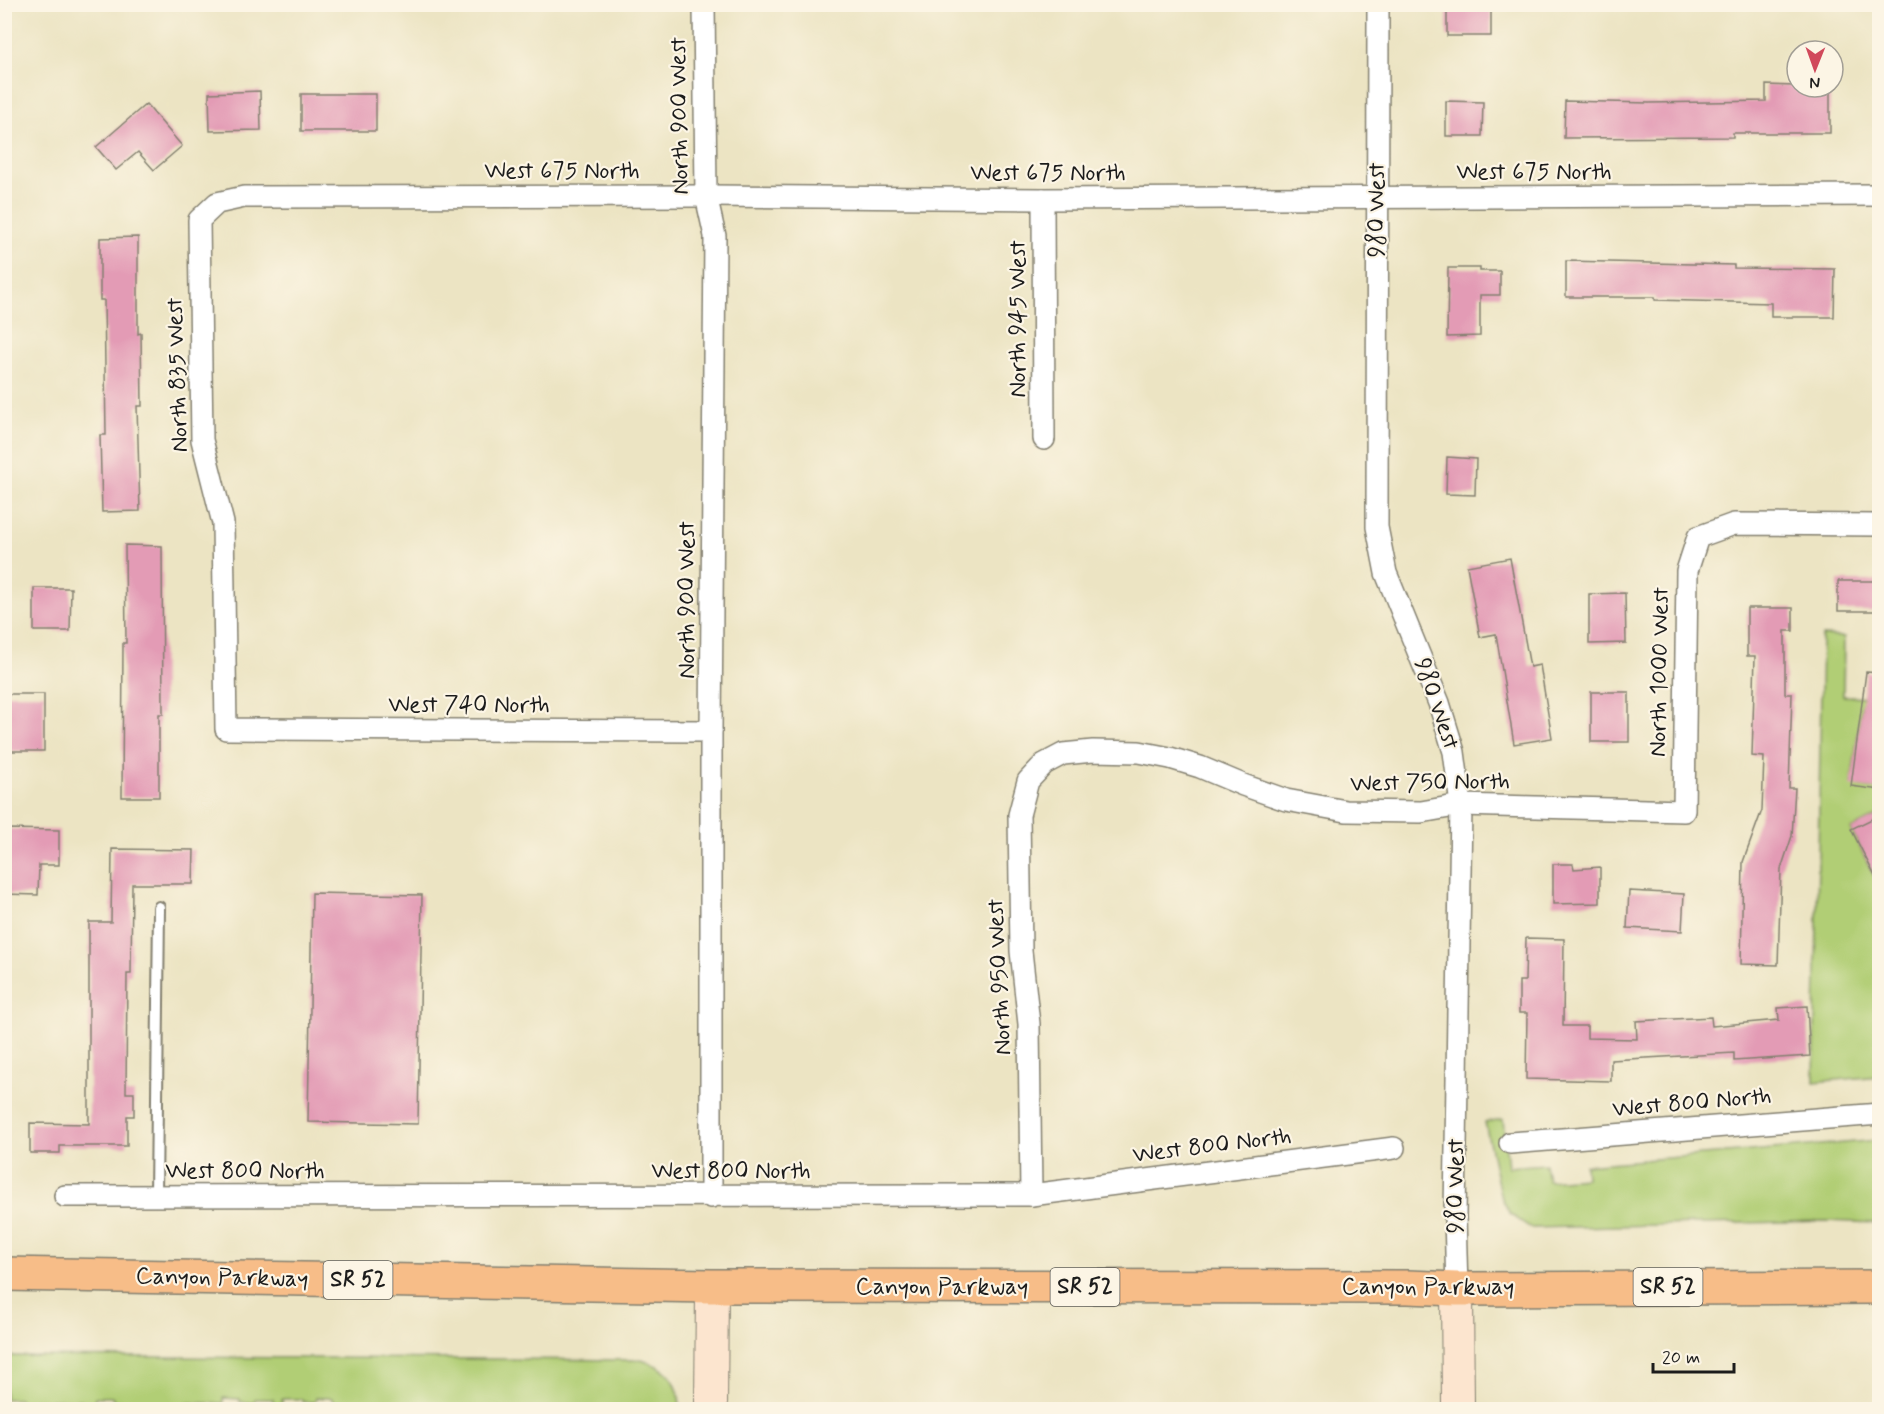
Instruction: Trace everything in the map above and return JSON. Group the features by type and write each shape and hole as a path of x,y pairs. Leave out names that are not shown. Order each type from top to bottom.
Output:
{"highway":[{"name":"Canyon Parkway","path":"4,1274 712,1286 1408,1287 1457,1289 1880,1287"}],"street":[{"name":"North 900 West","path":"704,4 706,196 715,236 711,731 711,1197"},
{"name":"980 West","path":"1378,4 1377,527 1386,573 1439,703 1454,752 1461,806 1455,1216 1458,1410"},
{"name":"West 675 North","path":"217,203 244,197 706,196 1043,199 1880,195"},
{"name":"North 945 West","path":"1043,199 1044,439"},
{"name":"North 835 West","path":"217,203 199,220 201,440 223,522 225,729"},
{"name":"North 1000 West","path":"1684,811 1687,571 1698,537 1734,524 1880,525"},
{"name":"West 740 North","path":"225,729 711,731"},
{"name":"West 750 North","path":"1044,764 1062,754 1093,751 1139,752 1200,767 1286,800 1346,812 1420,812 1461,806 1684,811"},
{"name":"North 950 West","path":"1031,1196 1029,1024 1022,951 1019,815 1028,781 1044,764"},
{"name":"West 800 North","path":"1509,1143 1880,1114"},
{"name":"West 800 North","path":"65,1196 1031,1196 1394,1148"},
{"path":"711,1410 712,1286"}],"lane":[{"path":"156,1197 159,907"}],"green space":[{"path":"1822,636 1844,637 1843,696 1879,697 1862,704 1851,785 1879,790 1879,815 1851,829 1879,886 1879,1076 1814,1082"},
{"path":"1503,1119 1508,1167 1545,1164 1548,1181 1586,1178 1585,1165 1879,1140 1879,1223 1825,1221 1531,1228 1510,1214 1500,1194 1485,1122"},
{"path":"5,1356 641,1360 658,1367 671,1377 678,1391 680,1409 474,1410 464,1406 463,1410 371,1410 370,1402 333,1402 332,1398 316,1398 315,1402 302,1402 302,1399 282,1399 282,1410 273,1409 273,1399 255,1399 254,1403 223,1398 223,1403 186,1403 186,1410 152,1409 152,1402 113,1401 113,1397 95,1397 95,1402 33,1400 33,1403 20,1402 19,1399 5,1399"}],"building":[{"path":"1447,4 1491,4 1491,36 1447,36"},
{"path":"1766,85 1785,86 1785,99 1830,99 1830,133 1733,133 1733,137 1564,138 1565,101 1649,103 1766,101"},
{"path":"260,91 261,130 210,131 209,93"},
{"path":"301,94 376,94 376,131 301,131"},
{"path":"1446,101 1483,102 1482,136 1446,136"},
{"path":"146,104 182,146 154,170 138,152 116,170 96,147"},
{"path":"138,237 138,334 141,333 142,406 137,406 140,511 102,512 100,435 106,435 104,300 100,300 100,238"},
{"path":"1566,261 1734,265 1734,268 1835,269 1834,317 1771,317 1771,303 1655,300 1655,297 1566,297"},
{"path":"1448,268 1480,268 1480,271 1500,271 1500,295 1480,295 1480,336 1447,337"},
{"path":"1447,457 1476,459 1475,495 1446,494"},
{"path":"125,545 162,546 163,714 159,714 159,797 122,797 123,643 126,643"},
{"path":"1510,558 1530,667 1540,665 1552,738 1514,744 1496,634 1480,637 1467,566"},
{"path":"1838,581 1880,581 1880,611 1838,611"},
{"path":"34,588 71,588 70,631 34,631"},
{"path":"1625,593 1626,643 1589,644 1589,594"},
{"path":"1747,608 1793,608 1793,631 1785,631 1785,694 1792,694 1789,788 1795,788 1792,836 1781,869 1778,965 1741,964 1743,862 1762,810 1764,757 1752,756 1755,656 1747,656"},
{"path":"1866,672 1880,673 1880,790 1851,786"},
{"path":"1591,692 1629,692 1629,742 1591,742"},
{"path":"4,694 44,694 44,751 4,751"},
{"path":"1880,815 1880,886 1851,829"},
{"path":"7,829 59,830 59,865 39,865 38,895 4,894"},
{"path":"112,849 194,850 193,884 132,884 131,974 127,974 126,1093 134,1093 134,1116 127,1116 127,1146 60,1146 60,1153 30,1153 30,1123 89,1124 89,922 111,922"},
{"path":"1553,864 1573,864 1574,869 1600,867 1600,903 1553,904"},
{"path":"1629,891 1684,894 1682,931 1627,928"},
{"path":"312,893 422,895 418,1124 308,1122"},
{"path":"1526,938 1564,939 1563,1026 1587,1026 1587,1038 1637,1039 1636,1021 1711,1017 1712,1026 1779,1020 1778,1008 1807,1006 1810,1056 1734,1061 1734,1053 1611,1060 1611,1081 1526,1079 1527,1013 1519,1013 1519,981 1525,981"}]}
